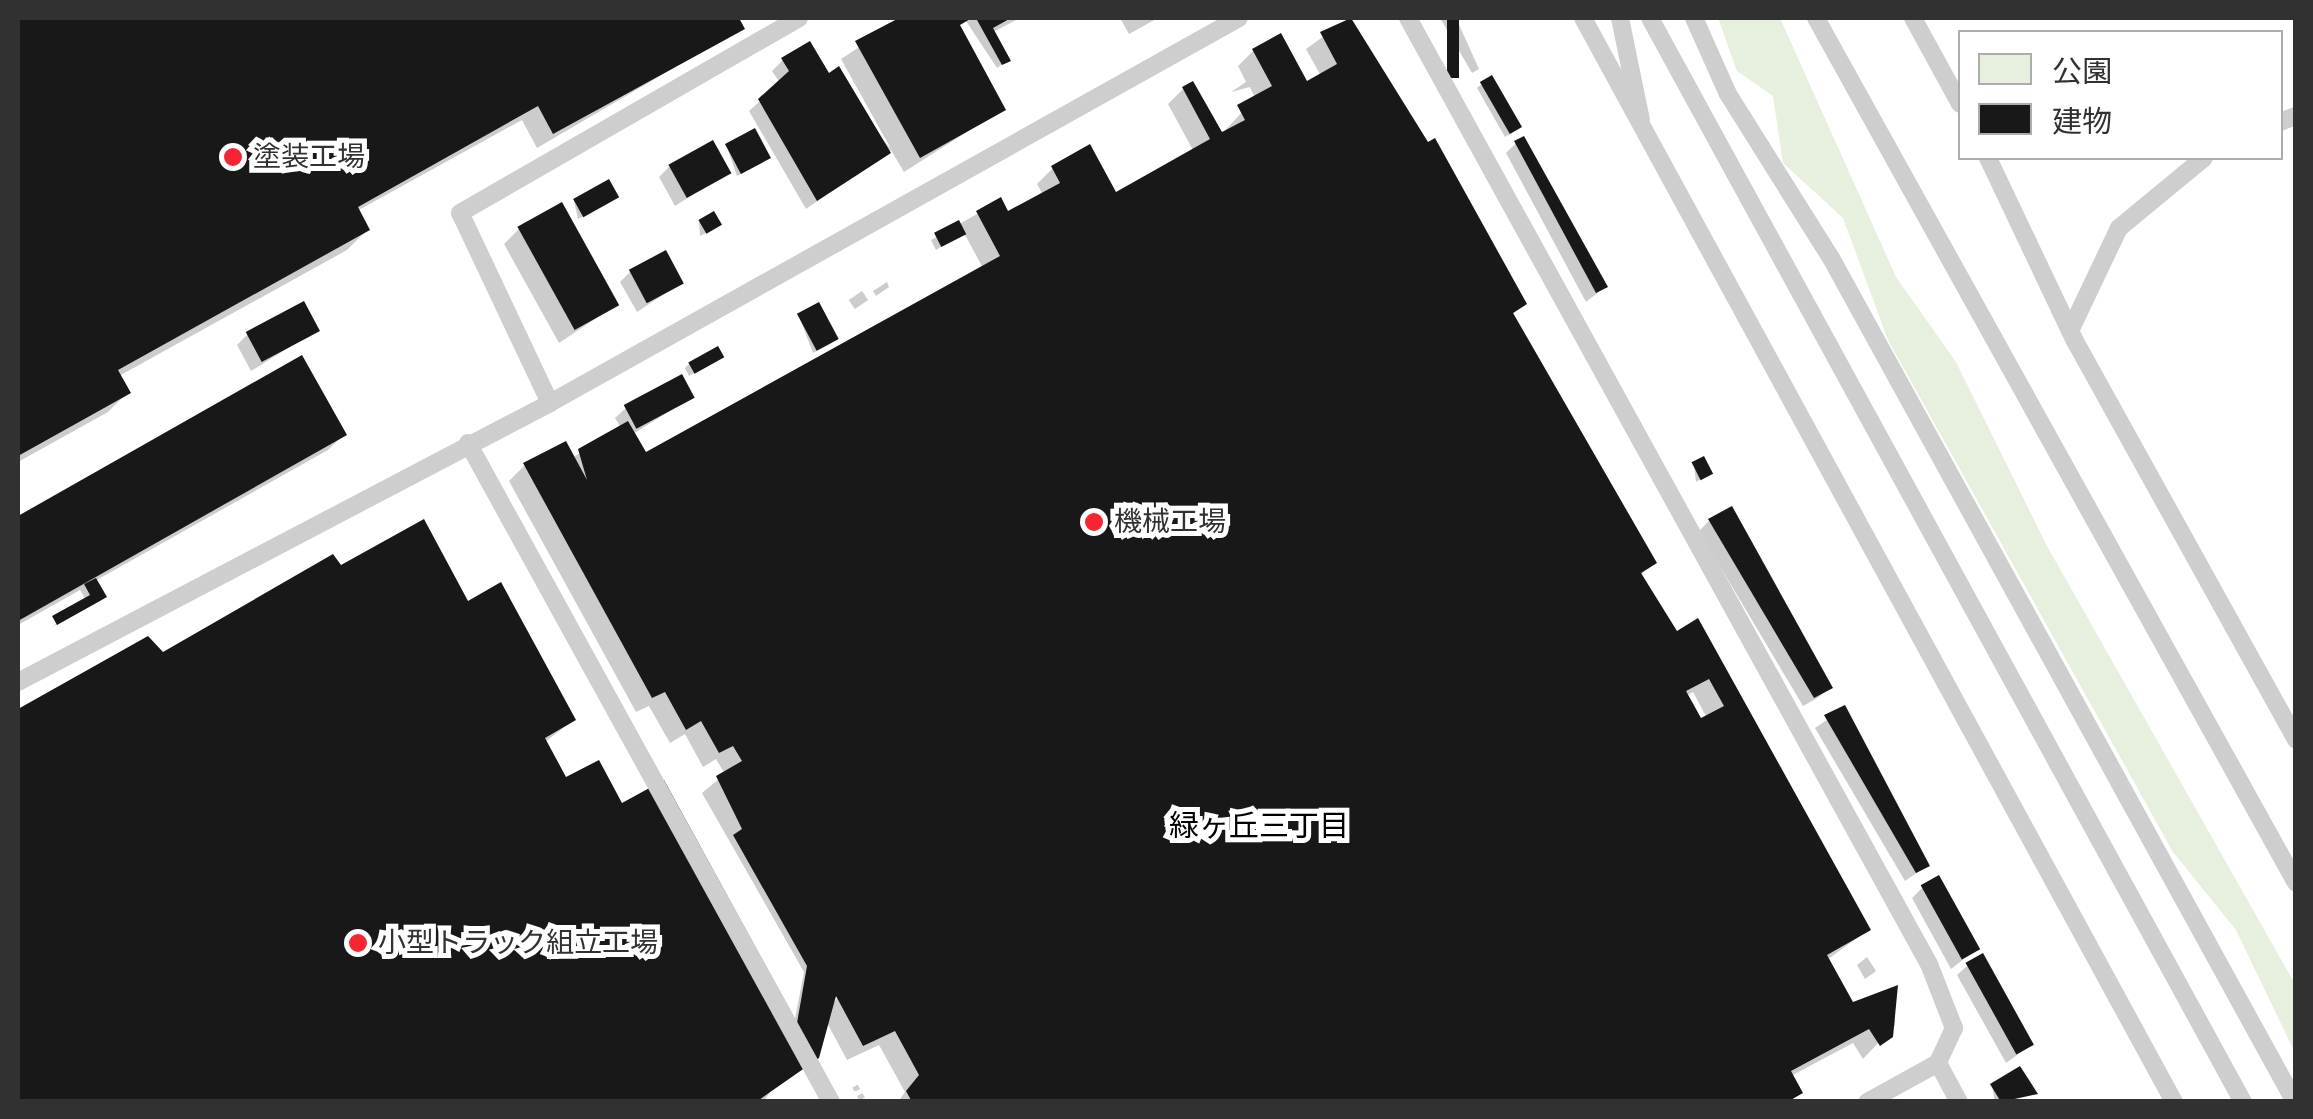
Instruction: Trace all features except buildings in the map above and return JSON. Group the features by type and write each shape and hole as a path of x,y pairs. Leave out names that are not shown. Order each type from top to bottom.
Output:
{"lane":[{"path":"550,403 460,212 799,18"},
{"path":"18,682 550,403 1239,18"},
{"path":"1408,18 1930,964 1954,1028 1938,1063 1867,1102"},
{"path":"1583,18 1646,142 2174,1102"},
{"path":"1620,18 1646,142"},
{"path":"1650,18 2243,1102"},
{"path":"1694,18 2295,1102"},
{"path":"1816,18 2296,883"},
{"path":"1912,18 1958,100"},
{"path":"1989,160 2070,331 2296,740"},
{"path":"2070,331 2119,228 2202,160"},
{"path":"468,444 831,1102"},
{"path":"1938,1063 1959,1102"}],"green space":[{"path":"1718,18 1780,18 1896,277 1956,362 2047,546 2295,984 2295,1053 2236,930 2173,852 1888,340 1843,218 1783,163 1773,96 1737,71"}],"place":[{"name":"塗装工場","path":"233,157"},
{"name":"機械工場","path":"1094,522"},
{"name":"小型トラック組立工場","path":"358,943"}],"district":[{"name":"緑ヶ丘三丁目","path":"1259,826"}]}
